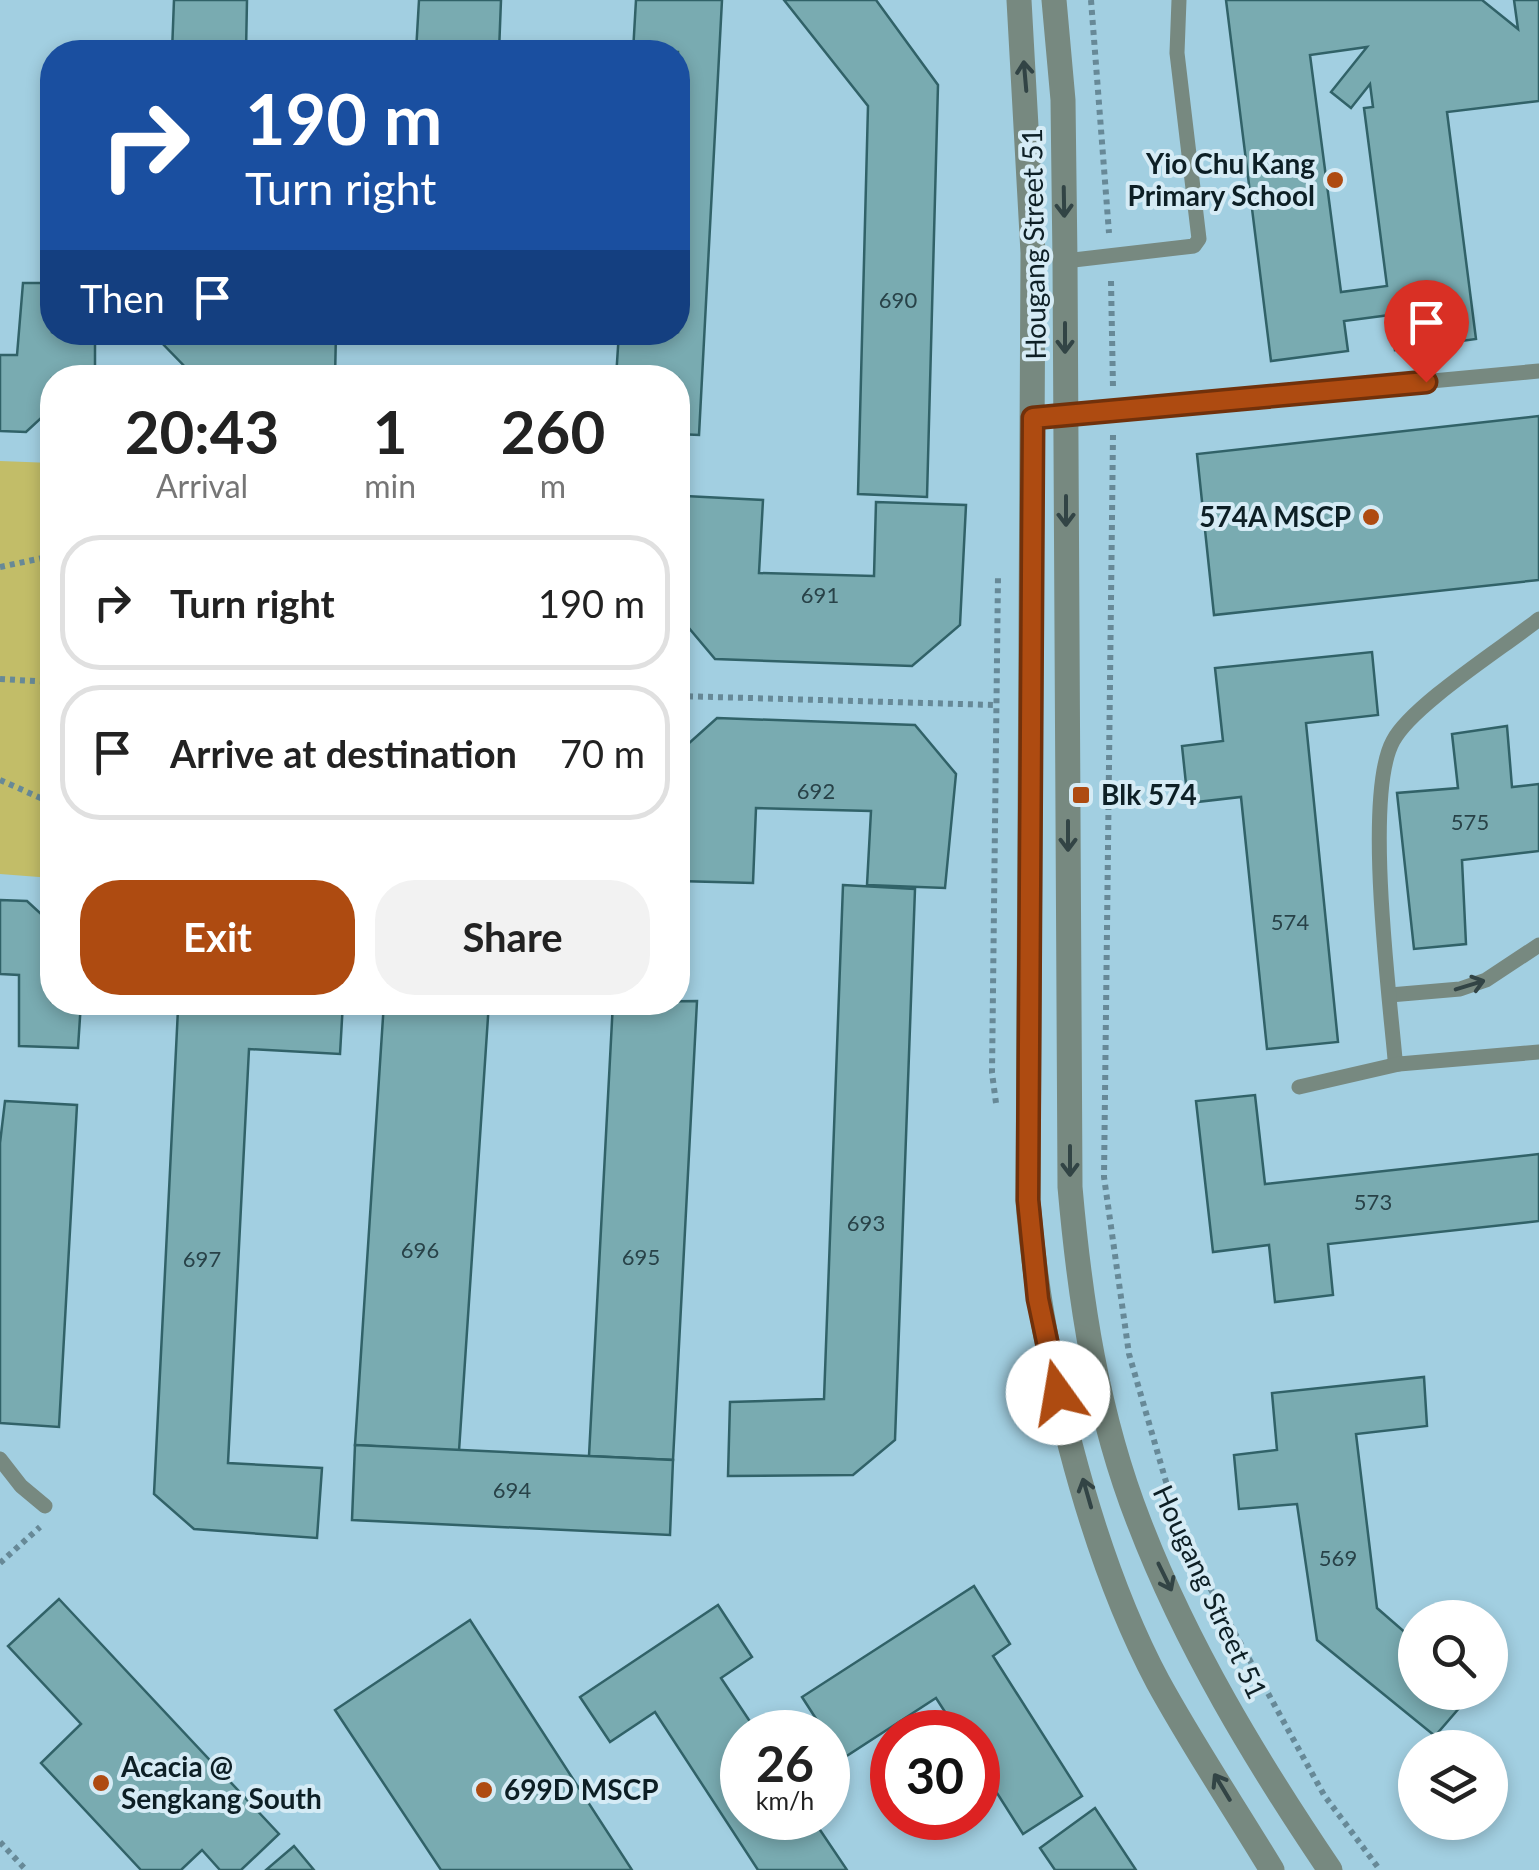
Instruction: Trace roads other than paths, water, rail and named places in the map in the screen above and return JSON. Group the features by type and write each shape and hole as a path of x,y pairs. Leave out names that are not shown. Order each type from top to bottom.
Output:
{"street":[{"name":"Hougang Street 51","path":"1019,0 1033,254 1028,1200 1038,1299 1052,1370 1124,1606 1158,1681 1272,1870"},
{"name":"Hougang Street 51","path":"1054,0 1062,100 1065,261 1070,1187 1080,1297 1097,1380 1139,1523 1214,1681 1330,1870"}],"lane":[{"path":"1065,261 1194,246 1200,239 1177,54 1178,0"},
{"path":"1033,418 1539,372"},
{"path":"1399,1064 1390,995 1379,822 1384,768 1393,741 1410,719 1539,619"},
{"path":"1390,995 1460,990 1486,980 1539,945"},
{"path":"1299,1087 1399,1064 1539,1052"},
{"path":"0,1459 21,1486 49,1511"}],"place":[{"name":"Yio Chu Kang Primary School","path":"1335,180"},
{"name":"574A MSCP","path":"1371,517"},
{"name":"Blk 574","path":"1081,795"},
{"name":"Acacia @ Sengkang South","path":"101,1783"},
{"name":"699D MSCP","path":"484,1790"}]}
